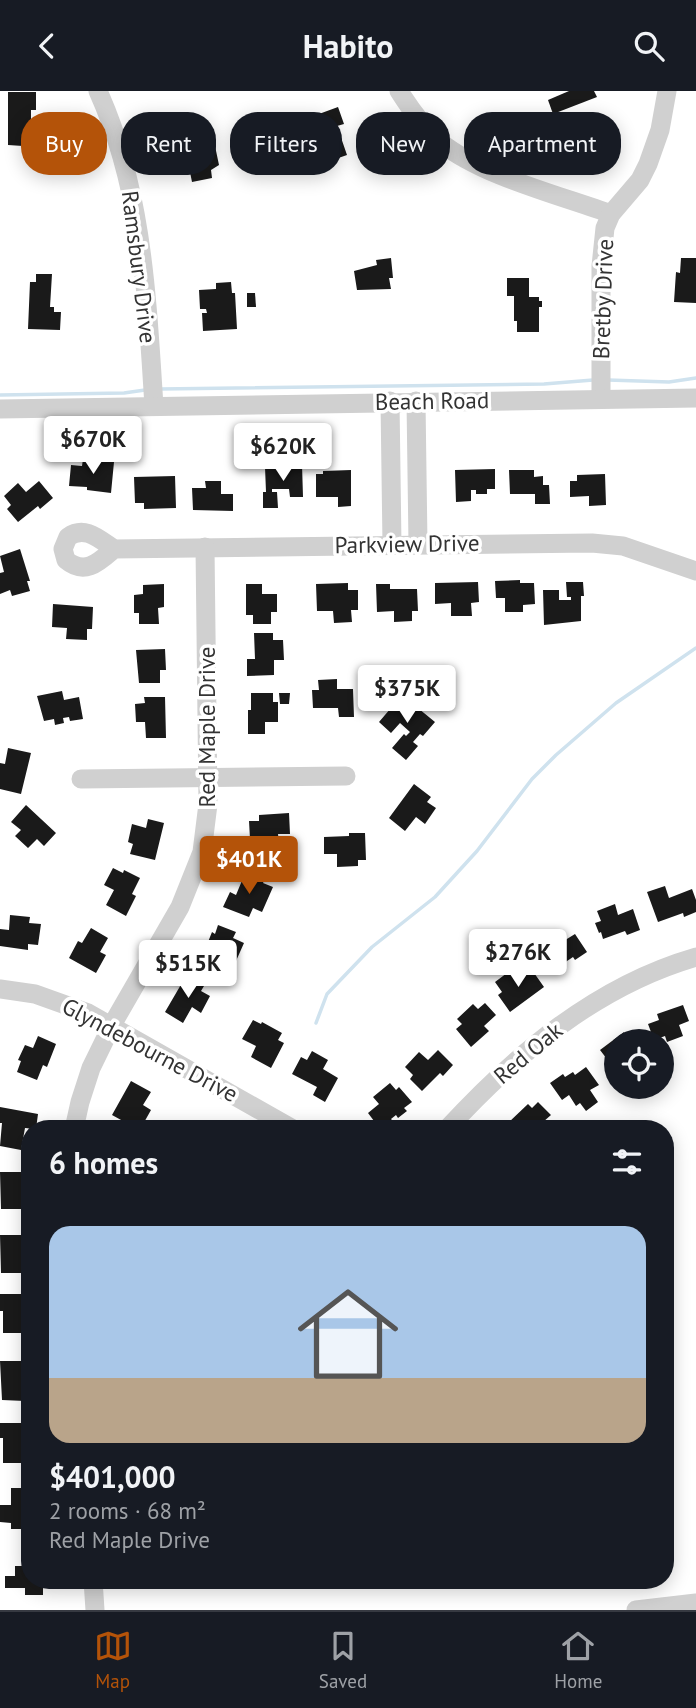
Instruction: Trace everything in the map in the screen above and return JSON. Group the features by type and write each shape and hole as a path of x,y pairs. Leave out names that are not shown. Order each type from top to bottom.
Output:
{"street":[{"name":"Ramsbury Drive","path":"98,91 119,147 137,219 154,406"},
{"path":"399,91 430,133 467,159 512,179 611,214"},
{"name":"Bretby Drive","path":"601,399 601,266 605,228 611,214 648,165 660,130 667,91"},
{"name":"Beach Road","path":"0,409 696,398"},
{"path":"390,401 392,544"},
{"path":"416,401 418,544"},
{"name":"Parkview Drive","path":"114,549 577,542 610,544 640,551 696,571"},
{"name":"Red Maple Drive","path":"76,1120 85,1085 112,1025 180,907 197,868 208,820 205,547"},
{"path":"81,779 346,776"},
{"name":"Red Oak","path":"456,1120 516,1061 567,1020 615,990 696,957"},
{"name":"Glyndebourne Drive","path":"0,989 35,994 64,1003 112,1025 277,1120"},
{"path":"94,1589 95,1610"},
{"path":"636,1610 696,1603"}],"building":[{"path":"569,91 594,91 597,97 558,112 552,112 548,100"},
{"path":"8,92 36,92 36,110 21,112 21,146 8,145"},
{"path":"338,107 340,112 324,112"},
{"path":"342,140 347,155 342,157"},
{"path":"191,175 212,175 212,178 192,182"},
{"path":"391,258 391,289 357,290 354,271 377,265 376,260"},
{"path":"681,258 696,258 696,303 674,302 676,272 680,273"},
{"path":"36,274 52,274 50,307 54,307 54,312 61,312 60,330 28,329 30,282 36,282"},
{"path":"507,278 529,278 529,297 539,297 539,301 542,301 542,307 539,307 539,332 517,332 514,296 507,296"},
{"path":"231,282 232,293 235,293 237,329 203,331 202,313 207,313 206,309 200,309 199,290 216,289 216,283"},
{"path":"247,293 255,293 256,307 247,307"},
{"path":"83,459 114,462 111,493 69,486 71,465 82,466"},
{"path":"302,464 303,497 290,497 289,489 272,489 272,492 277,492 278,508 263,508 263,492 266,492 265,467"},
{"path":"495,469 495,489 487,489 487,494 476,494 476,490 471,490 471,501 456,502 455,470"},
{"path":"351,470 351,506 338,507 338,497 316,497 316,474 323,474 323,471"},
{"path":"509,470 534,470 534,477 543,476 543,485 549,485 550,504 535,504 535,494 510,494"},
{"path":"605,474 606,505 589,506 589,496 570,497 570,481 577,481 577,475"},
{"path":"175,476 176,508 144,509 144,503 135,503 134,477"},
{"path":"39,481 53,498 18,522 7,509 11,505 4,496 18,483 26,492"},
{"path":"205,481 221,481 221,494 233,494 233,511 193,510 192,488 206,488"},
{"path":"20,549 30,581 27,581 30,591 12,596 10,590 0,594 0,573 4,572 0,556"},
{"path":"520,580 520,583 534,583 535,604 523,605 523,612 505,612 505,598 496,598 495,581"},
{"path":"478,582 479,602 471,603 472,616 451,616 451,603 435,604 435,583"},
{"path":"566,582 583,582 581,621 544,625 543,590 559,590 559,600 571,600 571,597 567,597"},
{"path":"348,583 348,590 358,590 358,610 351,610 352,622 334,623 333,611 317,611 316,584"},
{"path":"164,584 164,607 158,608 159,624 139,624 139,613 134,613 134,595 143,594 143,585"},
{"path":"246,584 262,584 262,594 277,594 277,612 271,612 271,624 253,624 253,615 246,615"},
{"path":"376,584 390,584 390,589 417,589 418,611 412,611 412,621 394,622 394,611 377,612"},
{"path":"53,604 93,607 92,629 87,629 87,640 66,639 67,628 52,627"},
{"path":"254,633 273,633 273,640 283,640 284,660 274,660 274,675 247,676 247,659 255,659"},
{"path":"165,649 166,670 160,670 160,683 139,683 136,650"},
{"path":"337,679 337,689 353,689 354,717 339,717 338,708 313,708 312,690 319,690 318,680"},
{"path":"62,691 64,700 79,697 83,719 70,721 69,717 63,718 64,723 55,725 54,719 44,721 37,696"},
{"path":"251,693 273,693 273,702 278,702 278,722 265,722 265,734 248,734"},
{"path":"279,693 290,693 289,704 280,704"},
{"path":"402,695 435,722 423,736 420,734 413,742 418,746 406,760 392,748 404,734 406,736 410,732 400,723 391,733 379,722"},
{"path":"144,697 165,697 166,738 146,738 145,722 136,722 135,704 145,703"},
{"path":"8,748 31,753 21,794 0,789 0,763 5,764"},
{"path":"414,784 431,797 427,802 436,808 425,824 416,817 405,831 389,818"},
{"path":"26,805 56,833 44,846 37,839 28,848 15,836 21,830 11,822"},
{"path":"289,813 290,834 278,834 279,843 262,844 262,838 250,839 249,821 259,821 259,815"},
{"path":"148,819 164,823 155,860 130,854 133,844 128,842 132,824 146,828"},
{"path":"349,833 365,833 366,860 358,860 358,866 337,867 337,854 324,854 324,837 349,836"},
{"path":"113,868 140,878 132,894 136,896 126,916 106,905 114,890 104,885"},
{"path":"246,871 265,879 263,883 273,887 262,912 253,908 249,917 223,907 230,892 236,895"},
{"path":"665,886 669,898 692,889 696,912 684,917 683,913 658,922 647,892"},
{"path":"615,904 618,915 633,909 640,930 627,935 625,931 603,939 595,923 601,921 597,911"},
{"path":"10,915 30,917 29,923 41,924 38,945 28,944 28,950 0,946 0,929 9,930"},
{"path":"218,925 236,932 233,938 244,943 236,961 226,956 220,971 200,963 211,943 208,942 212,932 215,934"},
{"path":"91,928 108,938 100,952 106,955 96,973 69,958 78,941 82,943"},
{"path":"556,934 562,942 575,934 587,952 575,960 573,957 552,971 542,955 547,951 542,943"},
{"path":"511,970 519,980 532,970 544,987 510,1012 498,995 502,992 495,982"},
{"path":"186,976 204,986 201,991 210,996 201,1013 192,1007 183,1023 165,1012"},
{"path":"485,1003 496,1015 484,1026 489,1031 471,1047 456,1029 462,1024 457,1019 473,1004 478,1009"},
{"path":"683,1005 689,1021 679,1025 683,1036 674,1039 674,1029 650,1029 648,1024 659,1020 657,1014"},
{"path":"253,1020 282,1033 278,1040 284,1043 271,1068 251,1057 256,1046 242,1039"},
{"path":"38,1036 56,1044 47,1067 43,1065 37,1080 17,1072 21,1061 18,1060 25,1045 33,1048"},
{"path":"438,1050 453,1065 443,1076 440,1073 422,1091 410,1079 413,1075 405,1067 419,1052 428,1060"},
{"path":"312,1051 328,1060 323,1069 338,1078 325,1102 313,1095 317,1087 292,1074 301,1057 307,1060"},
{"path":"586,1067 599,1085 590,1090 598,1102 586,1111 580,1103 576,1106 569,1095 562,1100 550,1083 563,1074 565,1077 573,1072 575,1075"},
{"path":"131,1081 151,1092 143,1105 151,1110 145,1120 121,1120 112,1115"},
{"path":"390,1083 396,1090 399,1087 412,1102 404,1108 407,1111 398,1118 396,1115 392,1120 373,1120 368,1113 379,1104 373,1097"},
{"path":"538,1102 551,1115 545,1120 511,1120 528,1104 532,1108"},
{"path":"0,1107 38,1114 37,1120 21,1120 21,1150 0,1146"},
{"path":"0,1172 21,1172 21,1209 1,1209"},
{"path":"0,1235 21,1235 21,1273 1,1273"},
{"path":"0,1294 21,1294 21,1333 3,1333 3,1311 0,1311"},
{"path":"0,1361 21,1361 21,1401 2,1400"},
{"path":"0,1423 21,1423 21,1463 3,1463 3,1438 0,1438"},
{"path":"11,1488 21,1488 21,1529 11,1529 11,1523 0,1522 0,1505 11,1505"},
{"path":"15,1566 21,1566 21,1588 5,1588 5,1576 15,1576"},
{"path":"25,1589 43,1589 43,1595 25,1595"}],"waterway":[{"path":"608,380 669,382 696,378"},
{"path":"160,389 544,384 593,380"},
{"path":"0,395 124,393 145,390"},
{"path":"316,1023 327,994 372,947 435,897 477,851 532,779 556,755 616,703 696,648"}]}
